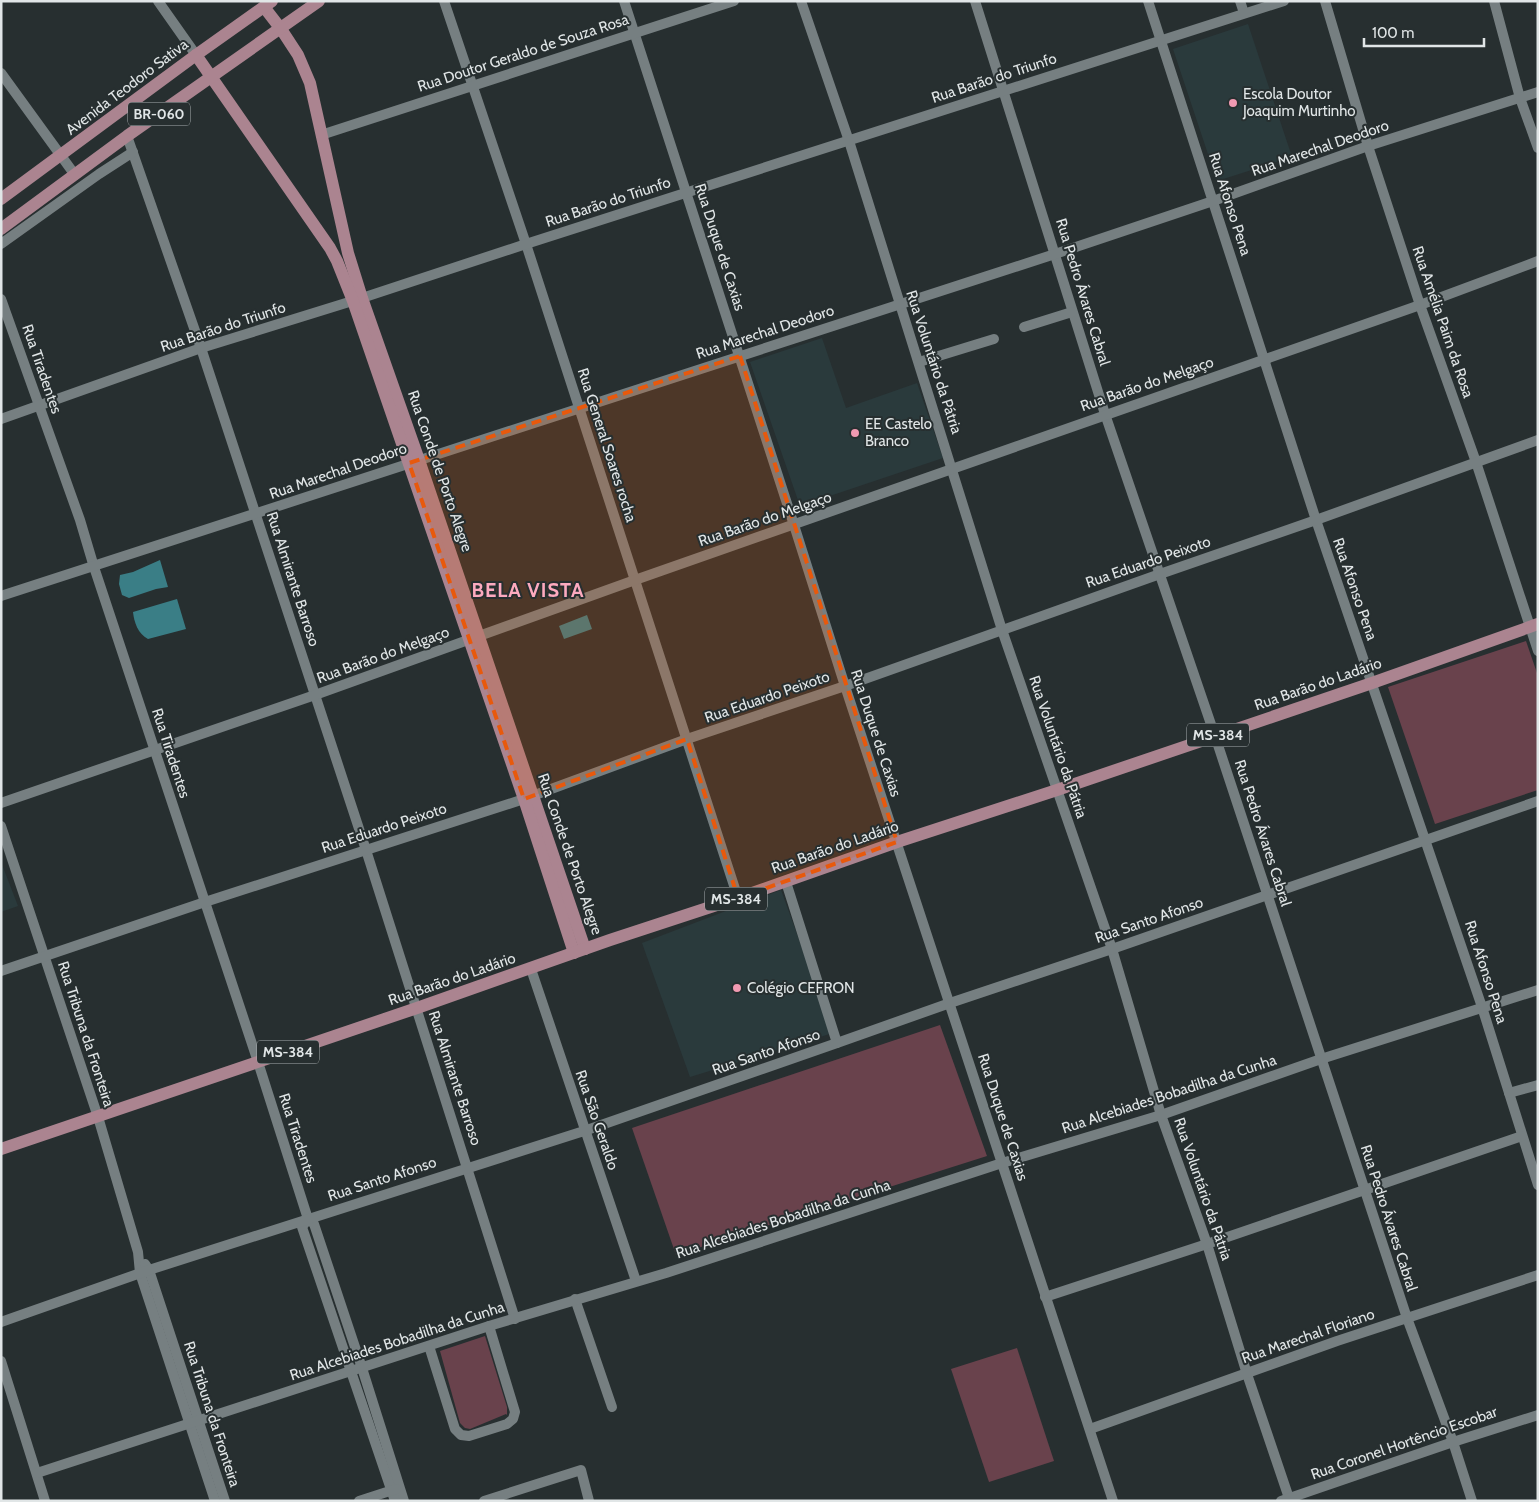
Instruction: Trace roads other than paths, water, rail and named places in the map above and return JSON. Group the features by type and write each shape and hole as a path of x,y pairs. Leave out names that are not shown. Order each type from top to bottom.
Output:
{"main road":[{"name":"BR-060","path":"1,229 127,136 282,29 319,1"},
{"name":"Avenida Teodoro Sativa","path":"1,199 265,3"},
{"name":"Rua Conde de Porto Alegre","path":"265,3 298,54 310,83 358,300 580,951"},
{"name":"Rua Conde de Porto Alegre","path":"196,55 292,196 330,248 358,300"},
{"name":"Rua Barão do Ladário","path":"1,1149 786,882 897,842 1372,683 1534,625"}],"street":[{"path":"158,1 196,55"},
{"name":"Rua General Soares rocha","path":"444,1 580,408 738,898"},
{"name":"Rua Duque de Caxias","path":"624,1 845,686 1113,1501"},
{"name":"Rua Doutor Geraldo de Souza Rosa","path":"321,135 734,1"},
{"name":"Rua Voluntário da Pátria","path":"801,1 849,141 1002,630 1112,949 1161,1115 1206,1244 1287,1500"},
{"name":"Rua Pedro Ávares Cabral","path":"976,1 1105,414 1215,736 1407,1318 1472,1501"},
{"name":"Rua Afonso Pena","path":"1148,1 1263,360 1482,1007 1538,1185"},
{"path":"1240,1 1244,13"},
{"name":"Rua Barão do Triunfo","path":"1,419 201,348 358,300 526,244 1284,1"},
{"name":"Rua Amélia Paim da Rosa","path":"1325,1 1368,146 1420,305 1534,625 1538,651"},
{"path":"1494,1 1520,98 1538,148"},
{"path":"1,72 75,175"},
{"name":"Rua Marechal Deodoro","path":"1,596 256,515 1055,254 1213,202 1368,146 1538,92"},
{"name":"Rua Almirante Barroso","path":"127,136 201,348 366,850 515,1319"},
{"path":"1,244 99,174 134,152"},
{"name":"Rua Barão do Melgaço","path":"1,803 315,695 1105,414 1420,305 1538,261"},
{"name":"Rua Tiradentes","path":"1,299 80,520 308,1218 314,1224 362,1368 395,1489 395,1501"},
{"path":"1024,328 1072,312"},
{"path":"919,362 994,339"},
{"name":"Rua Eduardo Peixoto","path":"1,971 205,902 529,797 687,739 845,686 1538,440"},
{"name":"Rua Santo Afonso","path":"1,1322 145,1271 584,1131 1538,801"},
{"name":"Rua Tribuna da Fronteira","path":"1,826 98,1117 138,1252 194,1421 225,1501"},
{"path":"786,882 837,1043"},
{"name":"Rua São Geraldo","path":"531,969 636,1281"},
{"name":"Rua Alcebiades Bobadilha da Cunha","path":"37,1473 489,1326 666,1273 1002,1163 1161,1115 1320,1059 1538,990"},
{"path":"1509,1093 1538,1085"},
{"path":"1046,1296 1206,1244 1365,1188 1522,1136"},
{"name":"Rua Tiradentes","path":"308,1218 302,1227 395,1489 404,1501"},
{"name":"Rua Marechal Floriano","path":"1090,1429 1337,1340 1538,1275"},
{"path":"575,1299 612,1407"},
{"path":"429,1346 455,1428 461,1435 469,1436 507,1424 513,1419 515,1412 489,1326"},
{"path":"1,1362 45,1501"},
{"name":"Rua Coronel Hortêncio Escobar","path":"1287,1500 1452,1442 1538,1415"},
{"name":"Rua Tribuna da Fronteira","path":"194,1421 214,1501"},
{"path":"491,1500 581,1470 589,1501"},
{"path":"359,1501 395,1489"}],"water":[{"path":"160,560 168,587 129,598 122,595 119,584 120,575 133,572"},
{"path":"177,599 186,629 148,639 139,631 133,612"},
{"path":"587,615 592,629 564,639 559,626"}],"place":[{"name":"Escola Doutor Joaquim Murtinho","path":"1233,103"},
{"name":"EE Castelo Branco","path":"855,433"},
{"name":"Colégio CEFRON","path":"737,988"}],"district":[{"name":"BELA VISTA","path":"528,590"}]}
